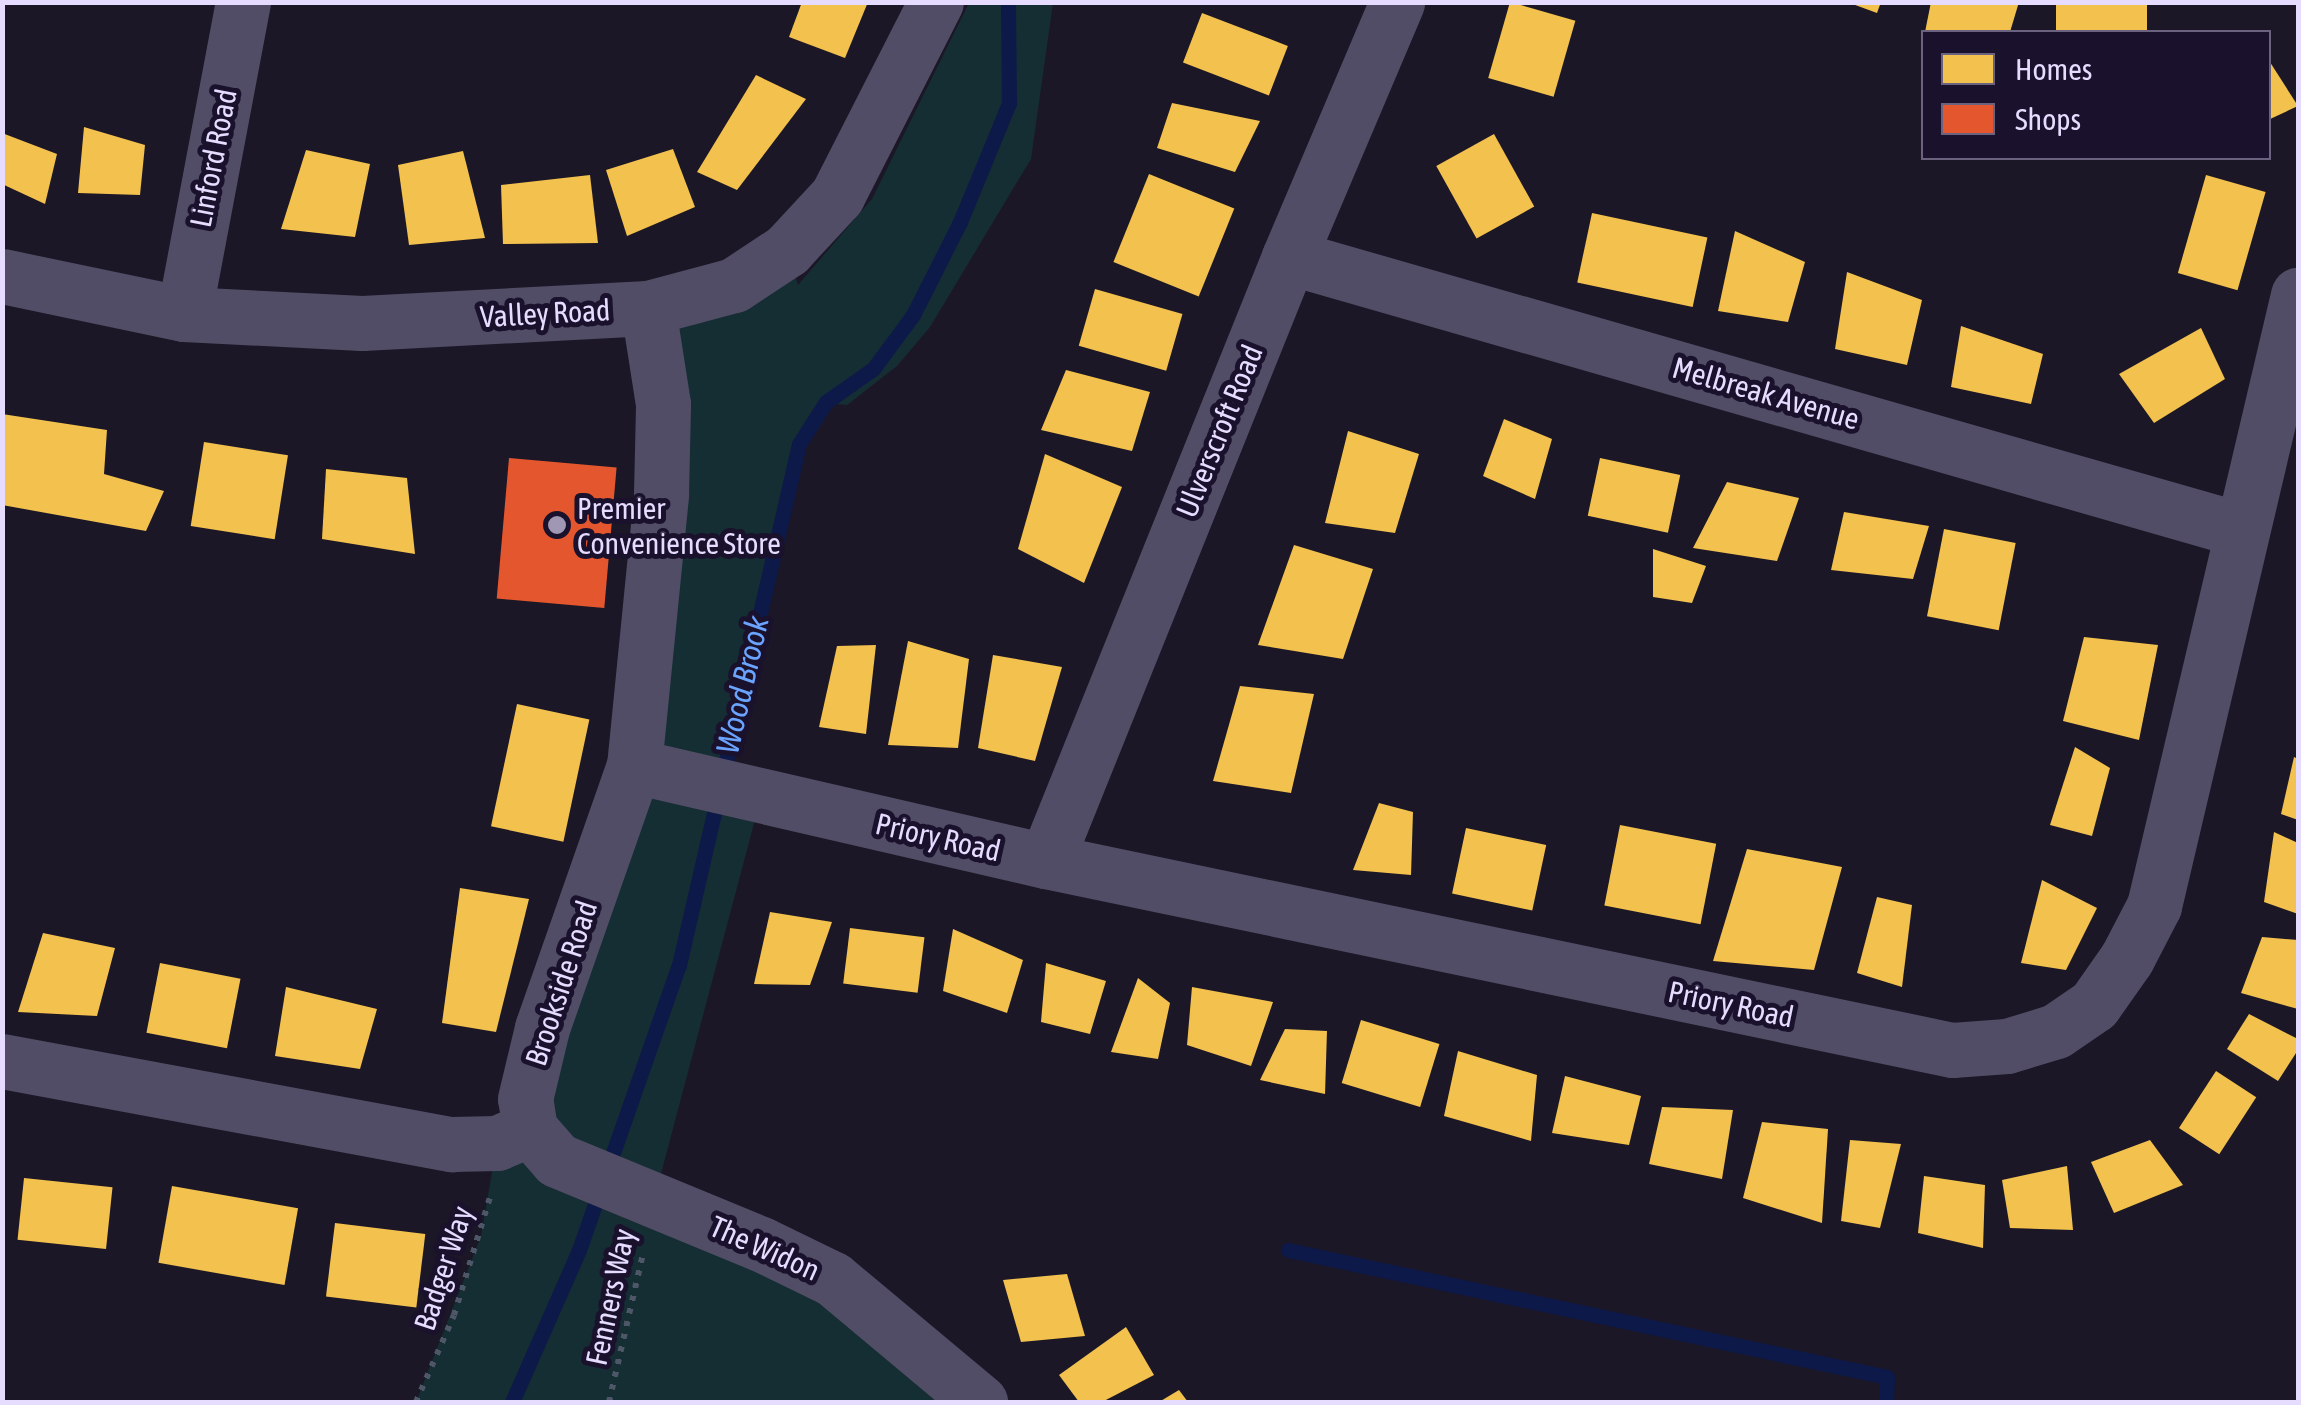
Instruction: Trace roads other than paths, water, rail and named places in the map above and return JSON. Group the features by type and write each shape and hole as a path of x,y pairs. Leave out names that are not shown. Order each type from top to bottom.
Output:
{"street":[{"name":"Linford Road","path":"184,314 243,2"},
{"name":"Valley Road","path":"2,276 184,314 362,323 648,308 734,285 787,250 837,196 936,2"},
{"name":"Ulverscroft Road","path":"1046,861 1396,2"},
{"name":"Melbreak Avenue","path":"1289,257 2242,530"},
{"name":"Priory Road","path":"634,766 1046,861 1952,1050 2007,1046 2056,1031 2094,1005 2127,958 2154,906 2298,296"},
{"name":"Brookside Road","path":"514,1136 542,1028 634,766 661,494 663,422 648,308"},
{"path":"2,1061 452,1144 514,1136"},
{"name":"The Widon","path":"514,1136 557,1160 833,1280 980,1402"}],"waterway":[{"name":"Wood Brook","path":"512,1402 579,1250 679,965 799,444 826,402 873,369 913,315 960,222 1009,103 1008,2"},
{"path":"1288,1250 1887,1377 1886,1402"}],"place":[{"name":"Premier Convenience Store","path":"557,525"}]}
